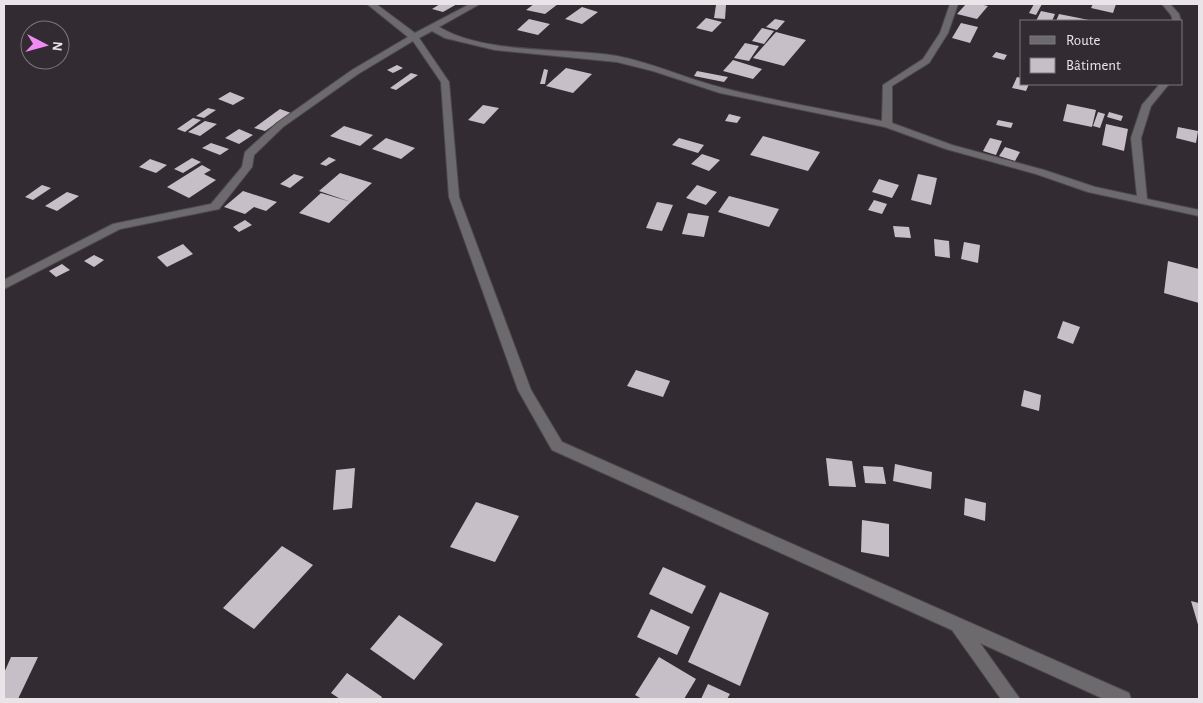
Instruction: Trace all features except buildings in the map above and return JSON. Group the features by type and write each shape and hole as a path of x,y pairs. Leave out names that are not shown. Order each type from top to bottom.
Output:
{"street":[{"path":"371,4 414,37 446,82 454,197 525,390 557,446 1123,699"},
{"path":"4,285 117,226 215,207 247,167 249,154 280,125 355,72 414,37 476,4"},
{"path":"887,125 887,85 926,61 944,33 954,4"},
{"path":"1166,4 1175,14 1177,20"},
{"path":"434,28 448,36 495,47 617,60 673,74 720,90 887,125 949,147 1040,172 1092,190 1199,212"},
{"path":"1142,199 1136,138 1147,105 1164,85"},
{"path":"958,626 1011,699"}]}
